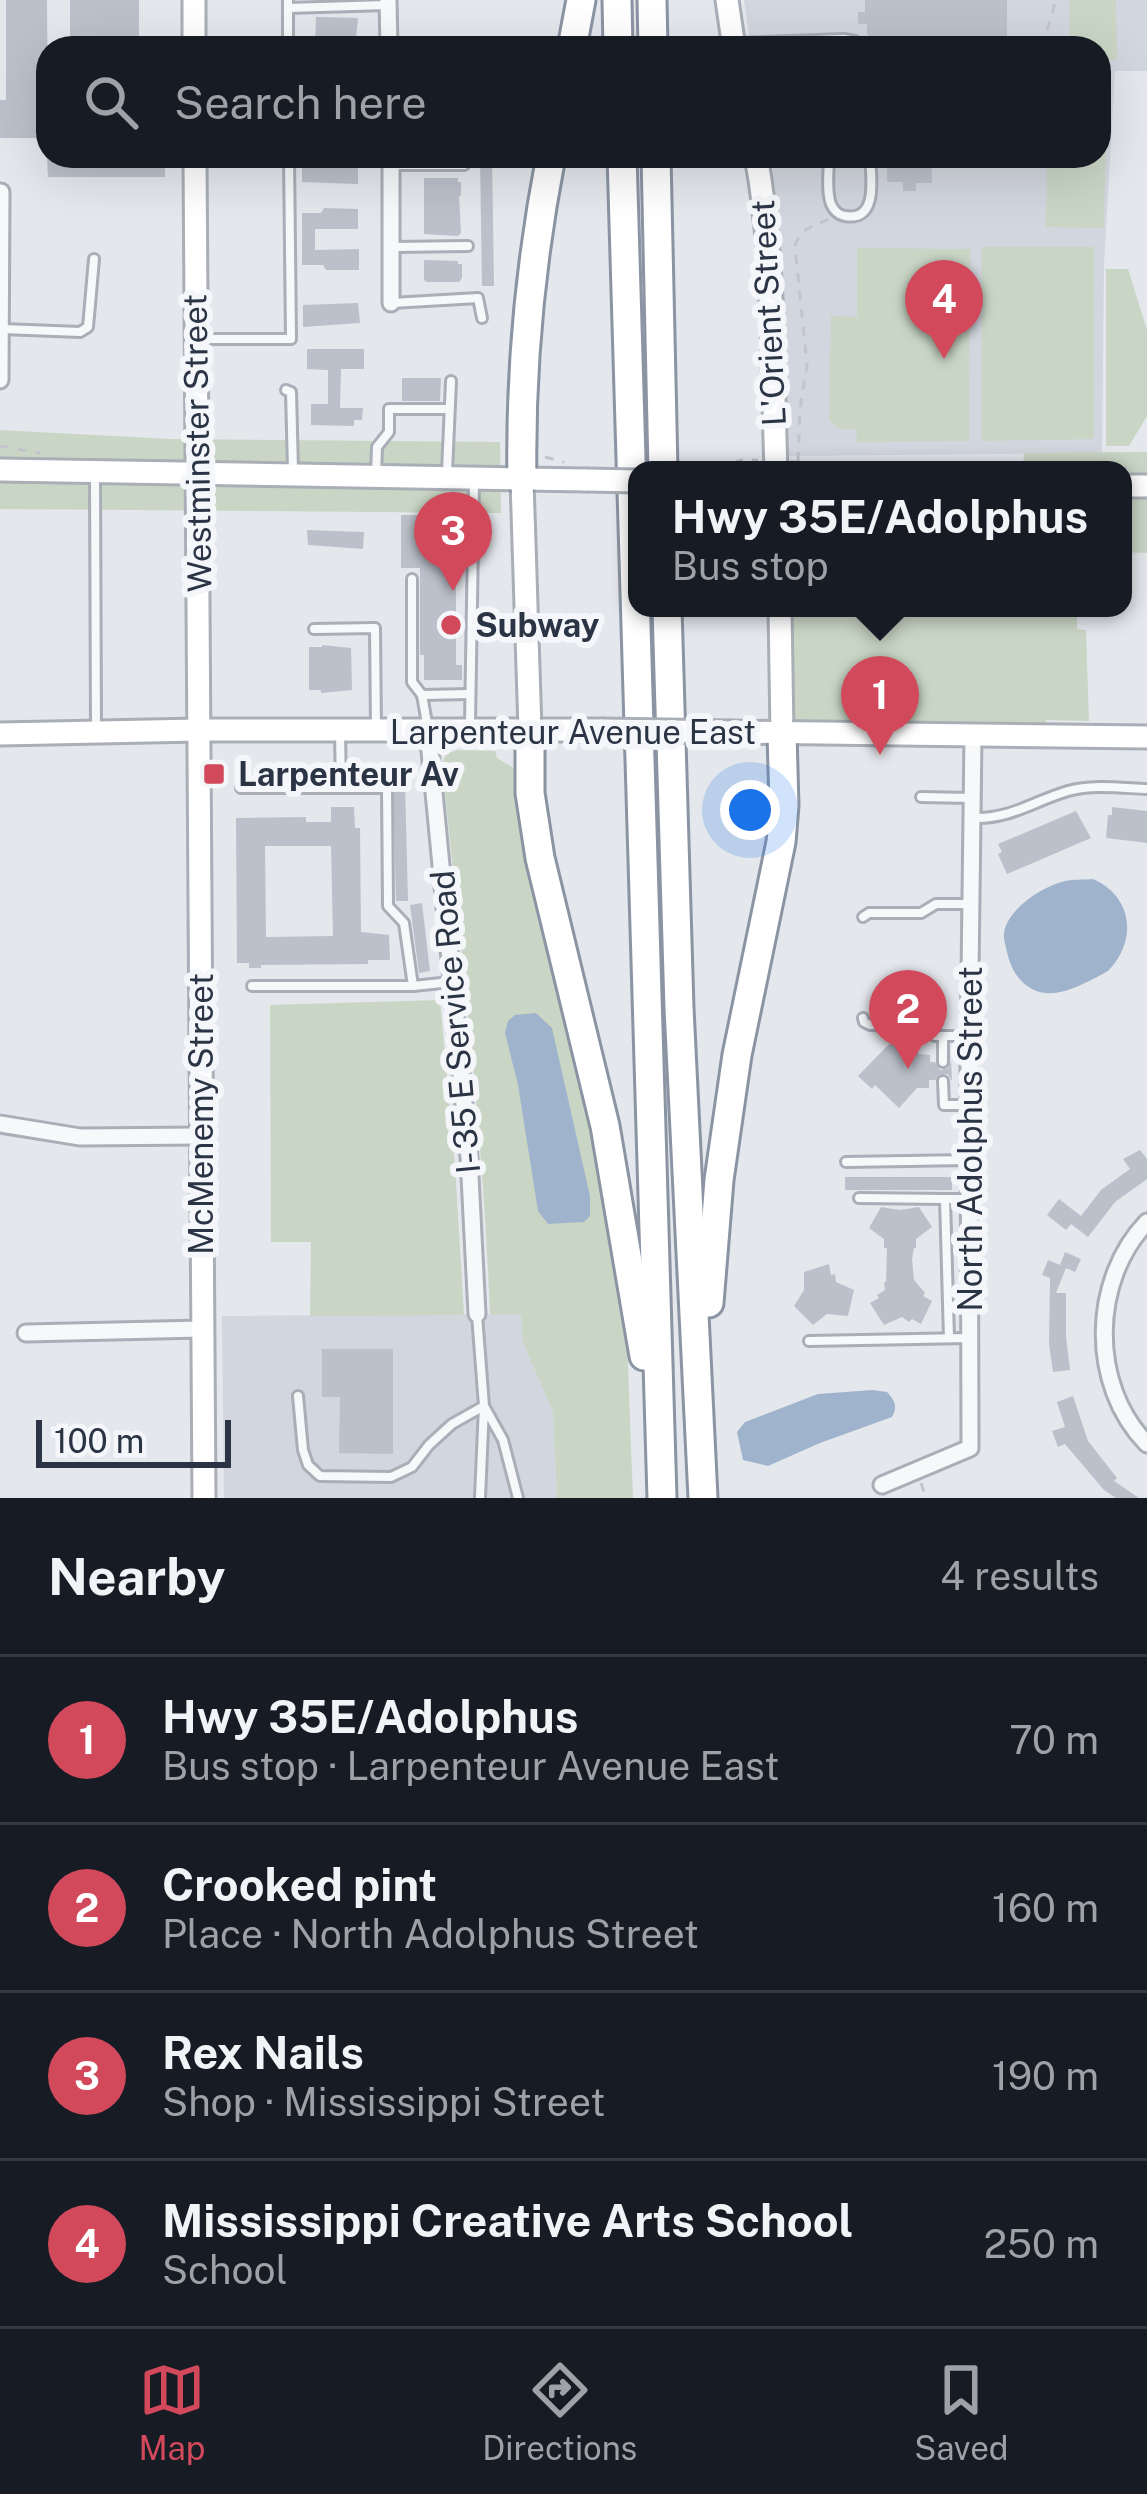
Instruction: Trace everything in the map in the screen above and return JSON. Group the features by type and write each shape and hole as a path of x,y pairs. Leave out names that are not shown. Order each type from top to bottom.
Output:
{"highway":[{"path":"574,36 581,0"},
{"path":"616,0 618,36"},
{"path":"652,0 653,36"},
{"path":"523,481 524,352 549,168"},
{"path":"622,168 631,461"},
{"path":"650,461 656,168"},
{"path":"636,617 662,1498"},
{"path":"667,617 679,1008 703,1498"},
{"path":"530,730 530,793 540,858 605,1126 661,1466"},
{"path":"700,1415 719,1180 737,1055 781,842 782,733"}],"street":[{"path":"194,0 194,36"},
{"path":"714,0 730,36"},
{"path":"727,0 733,36"},
{"path":"388,2 389,36"},
{"name":"Westminster Street","path":"195,168 199,730"},
{"path":"391,168 391,303"},
{"name":"L'Orient Street","path":"758,168 771,289 766,461"},
{"path":"0,380 1,192"},
{"path":"0,470 523,481 628,475"},
{"path":"523,481 530,730"},
{"path":"779,617 782,733"},
{"name":"McMenemy Street","path":"199,730 204,1498"},
{"name":"I- 35 E Service Road","path":"428,730 469,1157 477,1314"},
{"name":"Larpenteur Avenue East","path":"0,734 591,730 1147,737"},
{"name":"North Adolphus Street","path":"882,1485 970,1448 973,735"},
{"path":"0,1124 80,1137 200,1136"},
{"path":"1147,1222 1120,1256 1106,1317 1107,1367 1113,1390 1130,1424 1147,1444"},
{"path":"26,1333 202,1329"}],"lane":[{"path":"289,36 288,4 388,2"},
{"path":"196,339 290,339 289,168"},
{"path":"829,168 830,201 837,213 850,217 866,210 870,168"},
{"path":"392,247 468,245"},
{"path":"0,329 80,332 88,327 94,259"},
{"path":"391,303 478,298 482,318"},
{"path":"446,479 451,381"},
{"path":"286,390 292,399 293,477"},
{"path":"376,478 377,447 388,432 389,409 449,410"},
{"path":"94,473 96,732"},
{"path":"470,730 475,480"},
{"path":"412,579 412,682 422,695 428,730"},
{"path":"314,629 375,628 376,730"},
{"path":"422,695 470,694"},
{"path":"340,731 341,788"},
{"path":"241,788 387,788 388,906 404,923 413,986"},
{"path":"973,818 1006,816 1069,790 1147,789"},
{"path":"921,797 973,798"},
{"path":"863,917 921,913 936,904 972,904"},
{"path":"252,986 451,982"},
{"path":"863,1018 869,1025 935,1028 935,1036 969,1036"},
{"path":"943,1036 943,1062"},
{"path":"943,1081 944,1106 969,1105"},
{"path":"847,1162 969,1160"},
{"path":"859,1198 969,1199"},
{"path":"945,1199 949,1338"},
{"path":"477,1314 484,1406 480,1498"},
{"path":"809,1341 970,1338"},
{"path":"298,1396 303,1450 308,1465 320,1475 391,1478 412,1467 452,1424 484,1406"},
{"path":"484,1406 502,1440 518,1498"}],"path":[{"path":"1048,36 1056,0"},
{"path":"798,461 807,365 795,246 806,229 837,213"},
{"path":"0,446 22,449"}],"shaded area":[{"path":"744,0 1147,0 1147,71 1115,71 1111,142 1111,36 749,36"},
{"path":"769,168 1110,168 1102,453 788,456 783,258"},
{"path":"521,1314 523,1343 553,1412 557,1498 224,1498 222,1316"}],"green space":[{"path":"1069,0 1116,0 1117,60 1111,60 1111,36 1070,36"},
{"path":"1047,168 1105,168 1104,228 1046,227"},
{"path":"982,247 1094,247 1094,439 981,441"},
{"path":"857,248 970,249 969,441 857,442 856,429 838,429 829,419 831,316 857,317"},
{"path":"1106,269 1128,269 1147,330 1147,416 1129,446 1106,446"},
{"path":"0,430 169,439 500,442 501,513 0,509"},
{"path":"1147,452 1147,553 1132,552 1132,461 1024,461 1024,453"},
{"path":"780,617 1077,617 1077,629 1086,630 1089,721 1046,720 1046,736 782,733"},
{"path":"495,751 497,758 517,770 518,821 526,863 574,1023 625,1289 633,1498 557,1498 553,1412 523,1343 521,1315 490,1315 477,1108 442,765 446,754"},
{"path":"440,1000 464,1315 310,1316 311,1242 271,1242 270,1005"}],"water":[{"path":"1093,879 1123,907 1127,932 1118,958 1107,971 1074,988 1035,991 1011,965 1004,938 1007,924 1019,907 1047,888"},
{"path":"536,1013 552,1028 590,1196 590,1216 584,1222 548,1224 538,1211 505,1033 515,1015"},
{"path":"873,1390 892,1398 892,1417 768,1466 743,1460 737,1432 745,1422 818,1394"}],"building":[{"path":"6,0 47,0 47,36 36,36 36,138 0,138 0,100 6,100"},
{"path":"70,0 139,0 139,36 70,36"},
{"path":"865,0 1007,0 1007,36 869,36 867,24 858,24 858,12 865,12"},
{"path":"316,17 358,18 356,36 315,36"},
{"path":"48,168 165,168 165,177 48,177"},
{"path":"302,168 358,168 358,184 302,182"},
{"path":"480,168 492,168 494,286 482,286"},
{"path":"887,168 931,168 932,183 916,183 916,191 903,191 903,182 887,182"},
{"path":"424,178 458,178 461,182 458,236 424,234"},
{"path":"324,208 358,209 358,229 315,229 315,250 359,249 359,270 302,265 302,213 321,213"},
{"path":"424,260 458,261 462,278 459,282 427,282"},
{"path":"358,303 360,323 303,327 303,305"},
{"path":"307,349 364,349 364,369 341,369 340,408 363,408 362,420 354,420 354,426 311,425 311,404 328,404 328,370 307,369"},
{"path":"402,378 441,378 440,401 402,401"},
{"path":"401,515 456,515 456,665 462,665 462,680 424,680 420,568 401,568"},
{"path":"307,530 364,532 363,549 308,545"},
{"path":"309,647 351,648 352,690 309,690"},
{"path":"393,783 405,783 408,901 396,901"},
{"path":"331,807 354,807 355,828 360,828 361,932 389,935 390,960 261,968 237,963 236,818 306,817 306,822 331,822","holes":["265,846 331,846 333,936 266,937"]},
{"path":"1112,807 1147,811 1147,843 1106,838"},
{"path":"1076,811 1091,838 1007,874 998,844"},
{"path":"422,903 430,971 419,973 410,905"},
{"path":"898,1035 919,1054 930,1055 930,1062 940,1070 951,1061 952,1081 948,1074 940,1074 929,1080 929,1088 917,1088 899,1108 858,1076"},
{"path":"1140,1150 1147,1159 1147,1179 1115,1202 1088,1237 1071,1224 1066,1230 1047,1215 1059,1199 1081,1216 1101,1190 1130,1169 1123,1159"},
{"path":"845,1177 952,1177 952,1190 845,1190"},
{"path":"881,1207 919,1207 932,1227 916,1239 912,1259 914,1280 932,1301 921,1324 902,1317 884,1325 870,1303 879,1298 886,1282 887,1248 884,1239 869,1228"},
{"path":"1065,1252 1081,1259 1075,1272 1066,1268 1056,1293 1066,1293 1070,1370 1053,1372 1050,1278 1042,1275 1048,1260 1060,1265"},
{"path":"829,1264 836,1282 854,1290 848,1316 827,1314 813,1325 794,1306 804,1290 804,1272"},
{"path":"322,1349 393,1349 393,1454 339,1453 340,1397 322,1397"},
{"path":"1073,1396 1088,1441 1117,1478 1114,1481 1139,1498 1116,1498 1065,1444 1058,1447 1052,1431 1065,1427 1057,1402"}],"place":[{"name":"Mississippi Creative Arts School","path":"944,359"},
{"name":"Rex Nails","path":"453,591"},
{"name":"Subway","path":"451,625"},
{"name":"Hwy 35E/Adolphus","path":"880,755"},
{"name":"Larpenteur Av","path":"214,774"},
{"name":"Crooked pint","path":"908,1069"}]}
